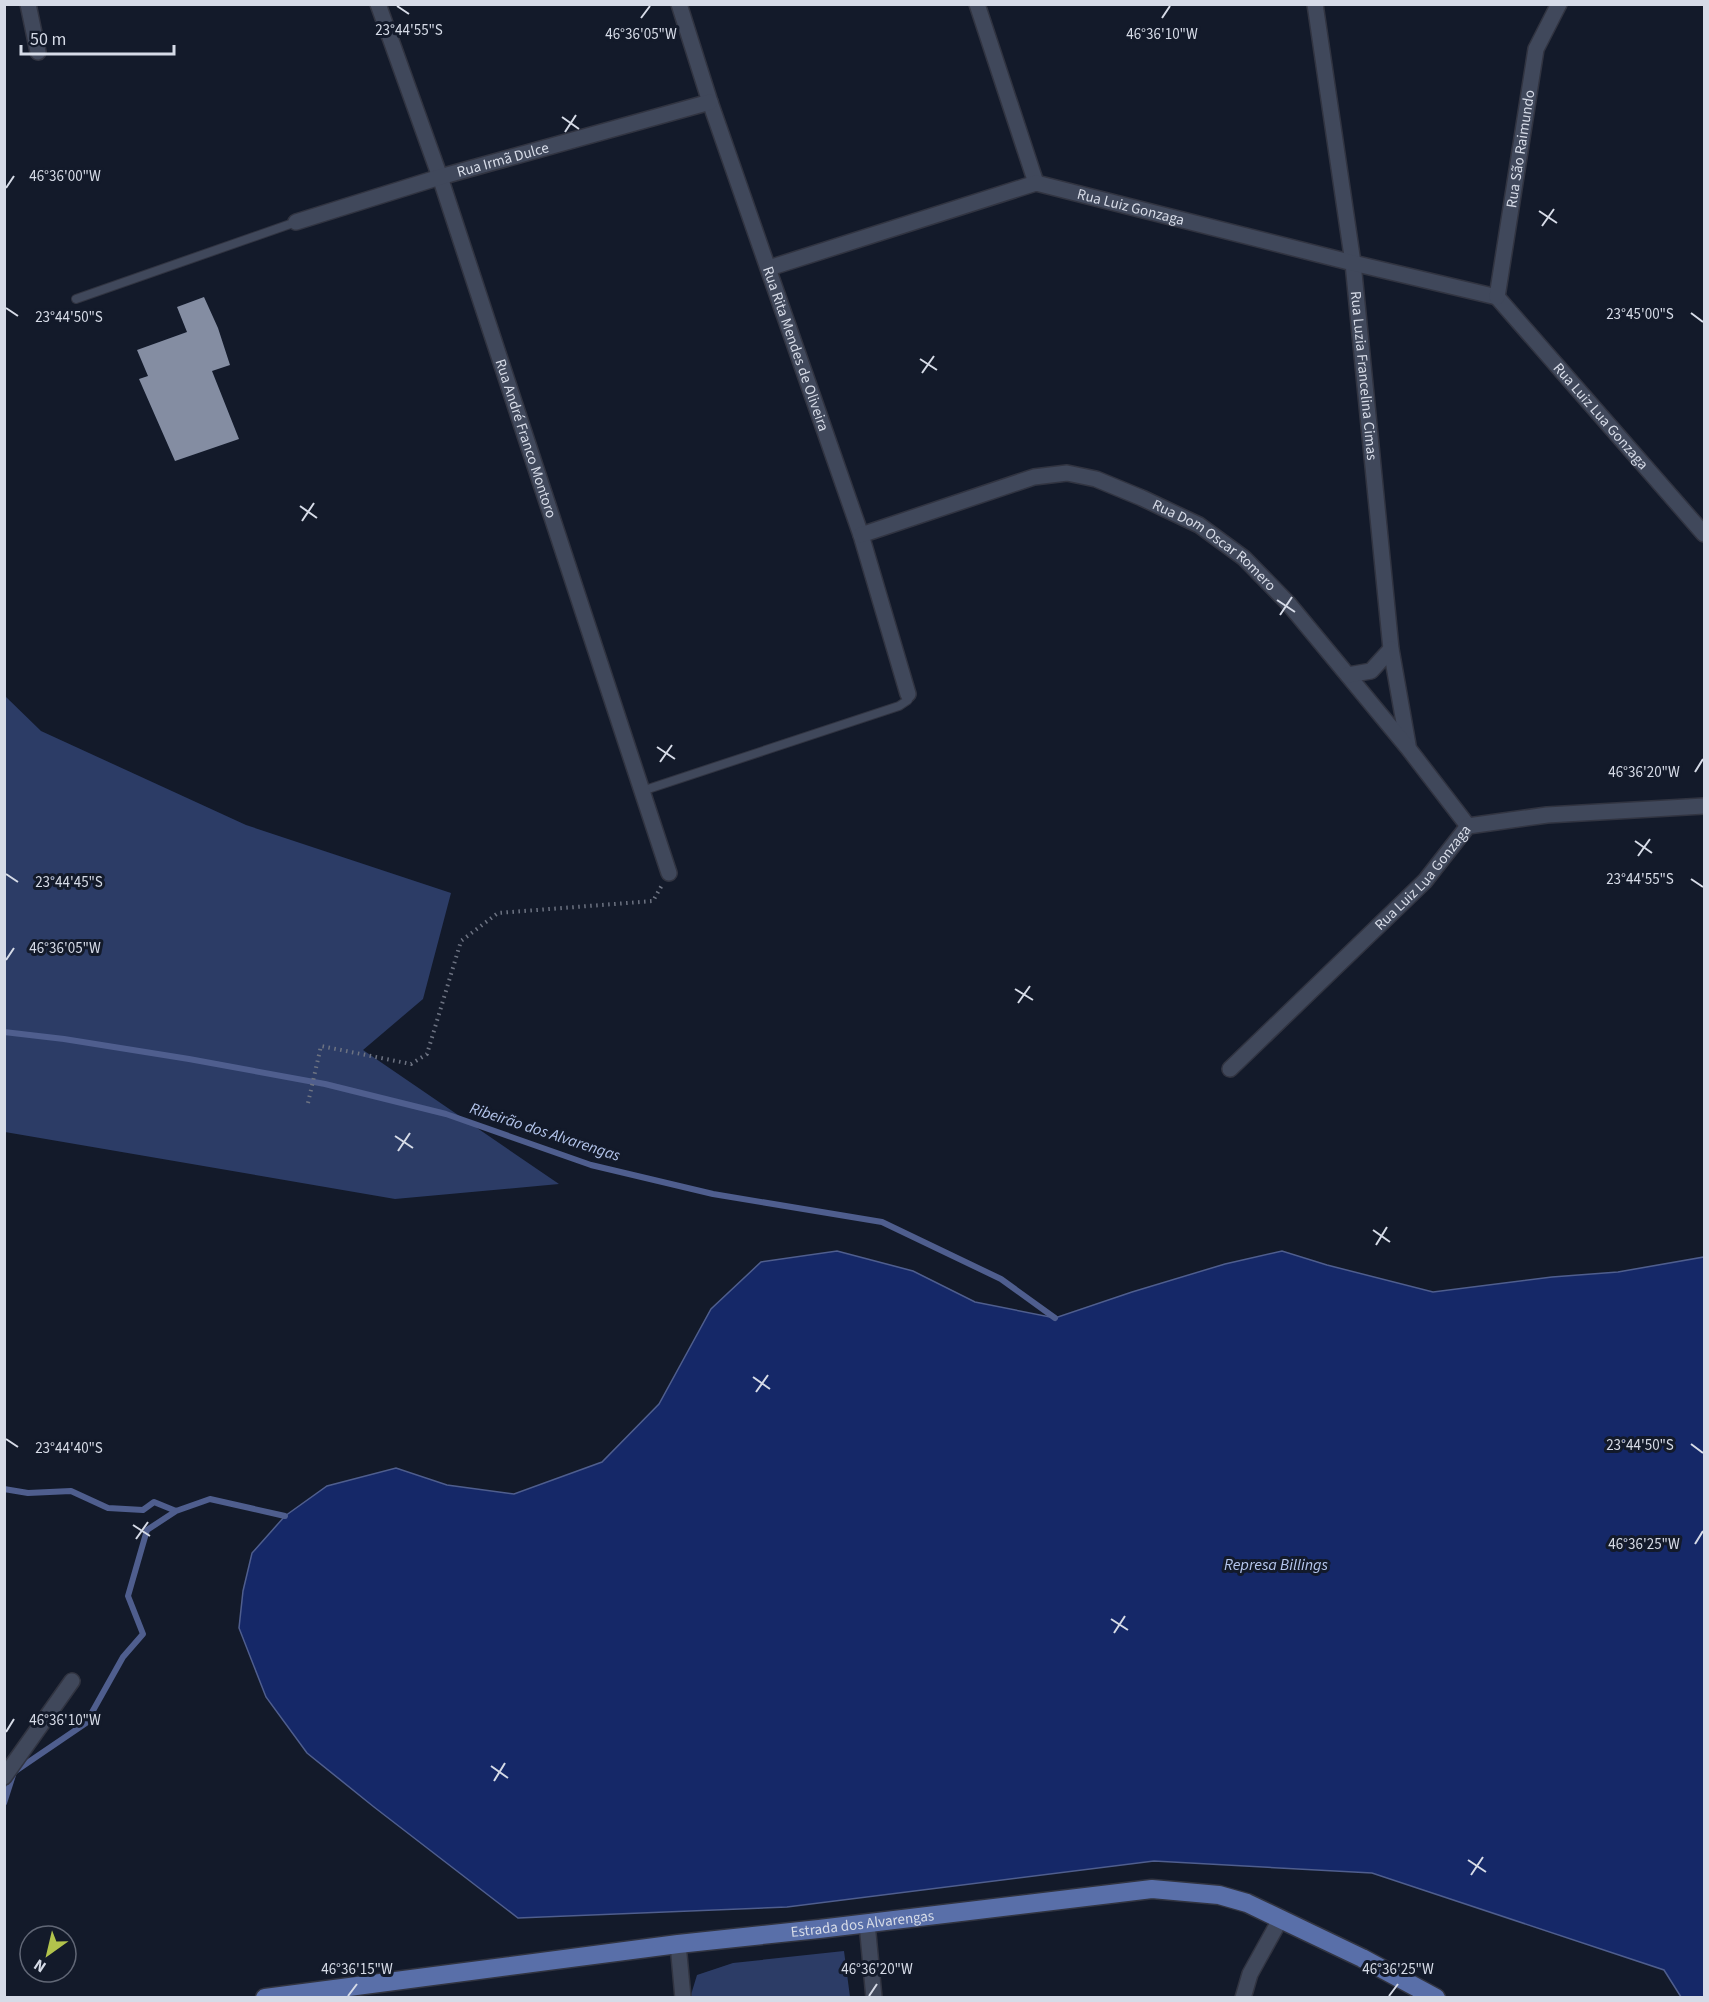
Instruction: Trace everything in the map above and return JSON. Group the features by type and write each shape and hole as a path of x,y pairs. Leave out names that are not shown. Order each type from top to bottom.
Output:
{"main road":[{"name":"Estrada dos Alvarengas","path":"265,1998 340,1986 678,1944 1152,1889 1219,1895 1247,1904 1362,1958 1436,1998"}],"street":[{"path":"28,4 38,52"},
{"name":"Rua André Franco Montoro","path":"378,4 440,177 669,873"},
{"name":"Rua Rita Mendes de Oliveira","path":"679,4 710,102 861,535 908,694"},
{"path":"769,268 1036,183 977,4"},
{"name":"Rua Luzia Francelina Cimas","path":"1315,4 1353,263 1390,649 1408,748"},
{"name":"Rua São Raimundo","path":"1497,297 1536,49 1559,4"},
{"name":"Rua Irmã Dulce","path":"296,222 440,177 710,102"},
{"name":"Rua Luiz Gonzaga","path":"1036,183 1497,297"},
{"name":"Rua Luiz Lua Gonzaga","path":"1497,297 1704,534"},
{"name":"Rua Dom Oscar Romero","path":"861,535 1034,477 1067,473 1096,479 1199,525 1244,558 1288,603 1408,748 1468,826"},
{"path":"1348,675 1371,671 1390,649"},
{"name":"Rua Luiz Lua Gonzaga","path":"1230,1069 1425,881 1468,826 1547,815 1704,806"},
{"path":"4,1777 72,1681"},
{"path":"1243,1998 1250,1974 1281,1918"},
{"path":"867,1923 874,1998"},
{"path":"678,1944 683,1998"}],"lane":[{"path":"76,299 296,222"},
{"path":"642,791 899,706 908,700 908,694"}],"path":[{"path":"308,1103 321,1046 411,1064 427,1053 461,941 498,914 653,901 669,873"}],"shaded area":[{"path":"5,696 41,731 246,825 451,893 423,999 363,1050 559,1184 395,1199 5,1132"},
{"path":"844,1951 850,1997 690,1998 697,1975 733,1963"}],"water":[{"name":"Represa Billings","path":"837,1251 913,1271 975,1302 1055,1318 1225,1264 1282,1251 1433,1292 1552,1277 1618,1272 1704,1257 1704,1997 1681,1997 1664,1970 1372,1873 1154,1861 787,1907 518,1918 307,1753 266,1697 239,1628 243,1591 252,1553 285,1516 327,1486 396,1468 447,1485 514,1494 602,1462 659,1404 711,1309 761,1262"}],"building":[{"path":"204,297 218,328 230,365 212,371 239,439 175,461 139,379 148,376 137,350 187,332 177,307"}],"waterway":[{"name":"Ribeirão dos Alvarengas","path":"4,1032 189,1059 325,1084 446,1114 591,1165 713,1194 882,1222 1001,1279 1055,1318"},
{"path":"4,1489 28,1493 71,1491 108,1508 143,1510 154,1502 176,1511 210,1499 285,1516"},
{"path":"4,1803 14,1772 86,1723 123,1657 143,1634 128,1596 147,1530 176,1511"}]}
